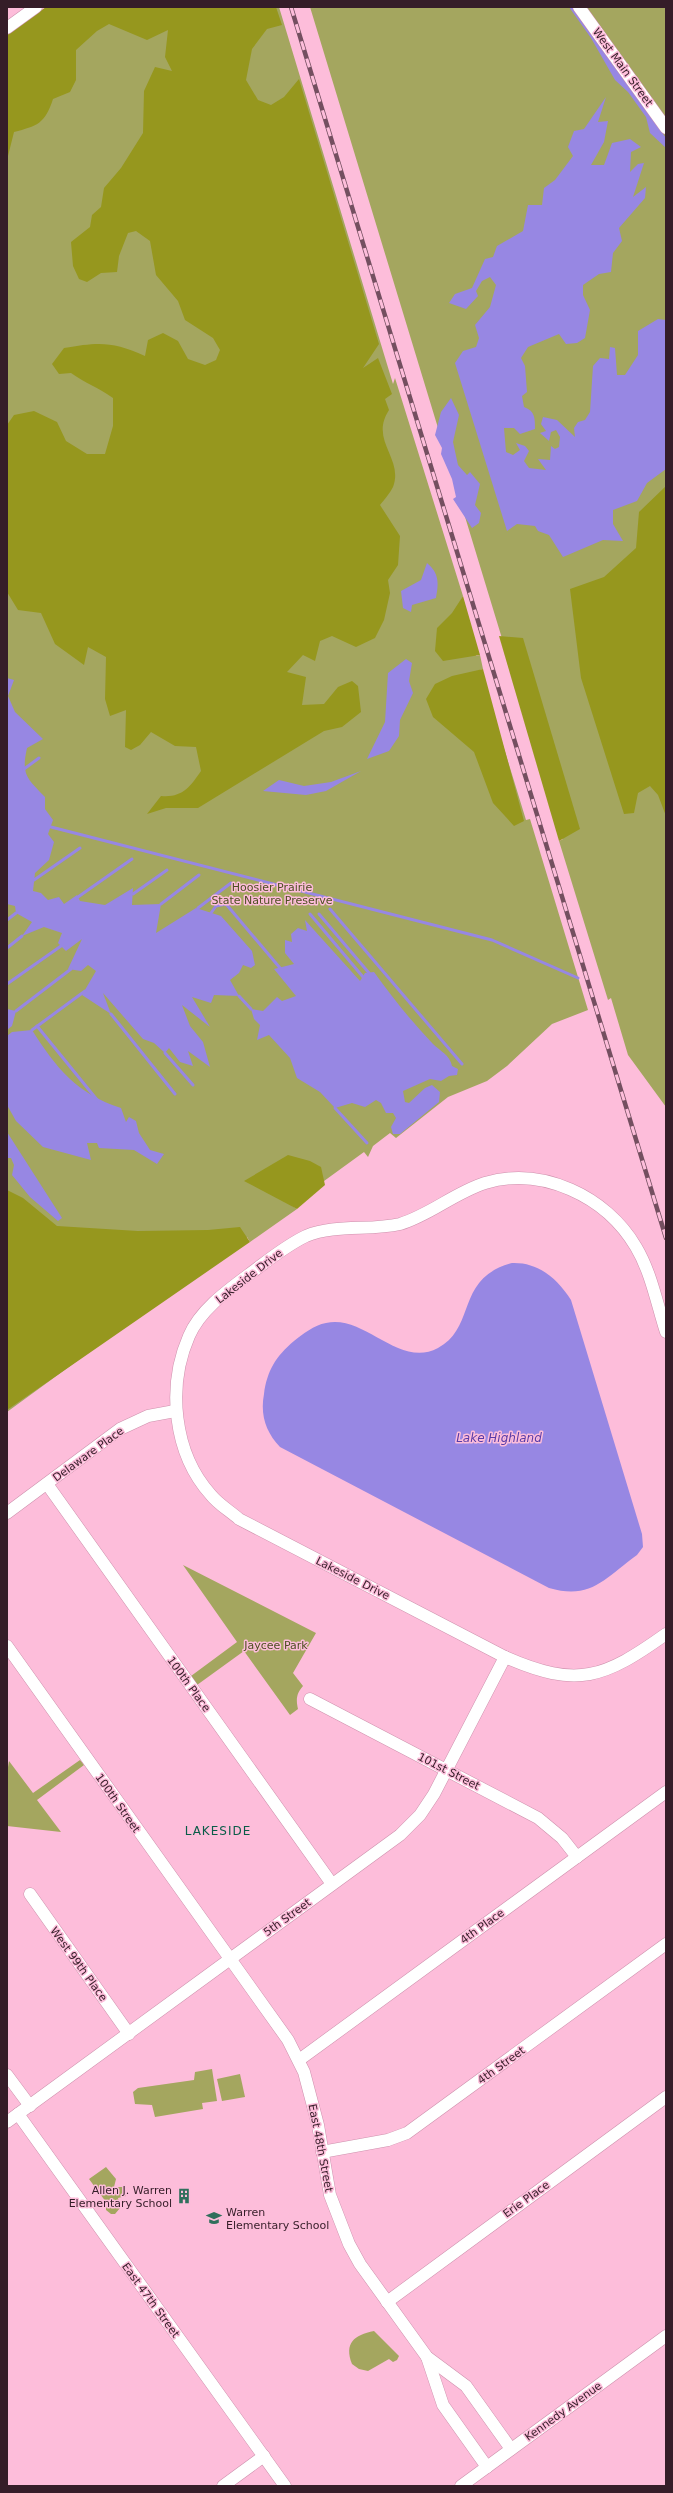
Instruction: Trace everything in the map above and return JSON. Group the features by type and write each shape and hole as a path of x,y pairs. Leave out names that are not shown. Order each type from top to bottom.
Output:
{"street":[{"path":"7,28 36,7"},
{"name":"West Main Street","path":"580,7 666,128"},
{"name":"Lakeside Drive","path":"666,1332 651,1282 637,1247 617,1221 599,1205 579,1192 553,1183 520,1178 486,1183 455,1195 409,1221 387,1227 330,1231 309,1235 289,1245 240,1281 205,1311 189,1336 177,1377 175,1411 181,1438 192,1466 210,1495 239,1519 505,1657 537,1671 586,1675 607,1671 633,1658 666,1634"},
{"name":"Delaware Place","path":"7,1513 120,1429 148,1416 175,1411"},
{"name":"100th Place","path":"46,1484 332,1884"},
{"name":"100th Street","path":"7,1646 229,1960"},
{"name":"5th Street","path":"7,2122 129,2034 405,1830 420,1815 447,1770 505,1657"},
{"name":"101st Street","path":"310,1699 538,1818 562,1838 577,1857"},
{"name":"4th Place","path":"299,2060 666,1792"},
{"name":"West 99th Place","path":"30,1894 129,2034"},
{"name":"4th Street","path":"322,2152 388,2140 407,2134 666,1944"},
{"name":"East 48th Street","path":"229,1960 278,2025 299,2060 311,2097 330,2195 341,2226 360,2264 427,2357 466,2386 511,2449"},
{"path":"7,2075 30,2106"},
{"name":"Erie Place","path":"387,2302 666,2096"},
{"name":"East 47th Street","path":"18,2114 285,2486"},
{"name":"Kennedy Avenue","path":"461,2486 666,2336"},
{"name":"East 48th Street","path":"427,2357 443,2405 487,2467"},
{"path":"223,2486 264,2456"}],"green space":[{"name":"Hoosier Prairie State Nature Preserve","path":"52,7 279,7 393,384 395,378 463,596 460,602 476,656 480,655 483,669 480,670 526,820 530,819 588,1010 552,1024 507,1066 487,1081 448,1097 396,1138 390,1133 373,1146 368,1157 364,1152 291,1205 297,1209 250,1242 247,1237 7,1412 7,40"},
{"path":"310,7 666,7 666,1107 628,1055 611,998 608,1000 559,841 563,839"},
{"name":"Jaycee Park","path":"183,1565 316,1633 293,1673 303,1686 297,1697 298,1709 290,1715 244,1651 197,1685 191,1676 237,1642"},
{"path":"80,1760 84,1765 37,1800 61,1832 7,1826 7,1773 9,1761 33,1793"},
{"path":"212,2069 217,2101 202,2103 203,2109 155,2117 152,2105 135,2104 133,2092 138,2088 194,2080 195,2072"},
{"path":"240,2074 245,2097 222,2101 217,2079"},
{"path":"106,2167 116,2179 114,2187 124,2187 126,2196 118,2198 120,2208 115,2214 111,2214 106,2210 106,2202 89,2179"},
{"path":"374,2331 399,2356 397,2360 393,2362 389,2359 368,2371 359,2369 352,2364 349,2351 350,2345 352,2341 361,2335"}],"shaded area":[{"path":"46,7 276,7 282,25 267,29 252,49 246,80 258,100 271,105 284,97 299,79 379,344 363,368 378,358 392,394 385,399 389,410 384,421 383,431 384,440 394,467 395,477 393,487 380,505 400,536 398,565 388,580 390,593 384,620 375,638 356,647 332,636 320,641 315,661 303,655 287,672 306,677 302,705 324,704 338,687 352,681 358,686 361,712 342,727 324,731 198,808 166,808 147,814 161,796 180,793 185,790 197,777 201,771 196,747 175,746 151,732 140,745 131,750 125,747 126,710 110,716 105,699 106,657 88,647 84,665 55,644 41,613 18,610 7,592 7,425 14,415 34,411 57,422 66,441 87,454 105,454 113,426 113,398 71,373 59,374 52,364 64,348 105,344 134,351 145,356 148,340 163,333 178,341 188,359 205,365 216,360 220,350 213,338 185,320 178,301 156,275 150,241 136,231 128,233 119,256 117,272 101,273 87,282 79,279 73,266 71,242 90,227 92,215 101,207 104,188 121,168 143,133 144,91 155,67 172,71 165,57 168,30 147,40 109,24 97,31 76,50 76,80 70,92 53,99 47,114 39,123 29,128 14,132 7,160 7,35"},
{"path":"666,486 666,816 658,795 650,786 638,793 634,813 624,814 581,678 570,589 604,577 636,548 639,512"},
{"path":"463,596 480,655 443,661 435,651 437,628 452,613"},
{"path":"499,636 523,638 580,829 559,841"},
{"path":"483,669 524,821 514,826 493,803 474,752 433,717 426,699 435,684 452,676"},
{"path":"288,1155 310,1161 321,1167 325,1185 297,1209 244,1181"},
{"path":"7,1190 23,1198 57,1226 138,1231 208,1230 240,1227 250,1242 7,1410"}],"water":[{"path":"569,7 573,7 666,138 666,148 650,133 646,117 628,92 615,80 591,38"},
{"path":"606,97 598,122 608,121 604,142 591,165 604,165 612,143 630,139 641,147 631,152 630,172 638,164 644,163 633,197 646,187 645,198 619,228 622,241 613,253 611,272 599,274 583,285 583,295 590,310 585,338 577,343 566,344 559,334 528,347 521,358 525,366 527,392 522,396 524,407 534,415 535,429 520,434 514,428 504,428 506,452 513,455 520,450 516,443 525,446 529,451 524,461 529,468 546,470 538,459 550,460 551,446 555,449 559,447 560,437 556,430 551,432 549,441 540,433 546,431 541,424 543,417 557,420 575,437 574,428 578,422 585,420 590,412 593,366 600,358 609,359 610,347 615,348 617,375 625,375 638,355 638,331 658,319 666,320 666,469 647,483 637,501 613,510 613,524 623,541 603,540 563,557 549,535 538,531 535,526 517,524 507,531 455,363 463,351 476,347 479,338 475,325 490,307 496,285 490,277 482,281 476,291 478,296 466,309 449,303 455,294 472,288 485,259 493,257 497,246 523,231 528,205 542,205 544,188 555,180 573,156 568,147 574,131 584,129"},
{"path":"451,398 459,415 453,442 458,465 467,475 470,472 480,484 475,505 481,513 479,523 472,528 453,499 456,497 452,479 441,454 442,448 435,435 441,412"},
{"path":"427,563 436,575 438,588 436,598 412,605 411,612 403,608 401,591 421,580"},
{"path":"406,659 412,663 409,681 413,693 400,720 399,736 389,751 367,759 385,722 388,673"},
{"path":"7,678 14,680 8,696 15,712 43,739 27,748 25,770 27,776 45,797 45,809 53,820 48,834 54,842 49,860 35,873 33,891 41,893 48,900 59,897 64,904 77,895 80,901 105,905 133,888 132,905 161,904 156,933 196,908 221,916 252,951 255,965 251,968 243,965 239,973 230,980 239,996 214,995 211,1003 192,997 210,1027 182,1005 190,1026 203,1042 210,1067 188,1051 193,1066 180,1062 169,1048 165,1053 154,1043 143,1039 103,993 111,1014 82,995 96,971 88,965 81,971 68,969 82,939 66,951 58,943 62,933 44,927 22,936 32,922 16,913 15,906 7,904"},
{"path":"361,771 326,791 306,795 263,791 279,780 304,786 331,782"},
{"path":"305,920 360,981 365,973 374,972 417,1027 447,1056 452,1066 458,1069 457,1075 449,1076 441,1081 430,1079 403,1091 405,1102 409,1103 425,1088 432,1085 440,1092 439,1102 400,1134 393,1134 391,1127 396,1118 393,1113 386,1113 381,1103 376,1100 365,1107 352,1103 335,1108 320,1092 297,1078 290,1058 269,1035 257,1040 260,1025 254,1019 251,1009 263,1011 277,997 282,1001 296,996 274,969 294,964 285,953 285,940 292,942 291,934 298,928 307,931"},
{"path":"7,1009 16,1011 12,1026 7,1030"},
{"path":"32,1030 59,1068 69,1078 92,1095 121,1108 126,1122 129,1117 136,1121 139,1133 150,1150 164,1154 157,1164 134,1150 99,1148 97,1143 87,1143 91,1160 43,1147 16,1121 7,1105 7,1036 12,1032"},
{"path":"7,1132 62,1218 58,1221 30,1197 12,1175 14,1165 11,1158 7,1158"},
{"name":"Lake Highland","path":"512,1263 530,1265 546,1273 560,1285 571,1300 642,1534 643,1547 637,1555 606,1579 587,1589 563,1591 549,1588 280,1447 271,1435 265,1423 263,1402 265,1386 273,1364 282,1352 297,1338 309,1330 322,1324 340,1322 368,1332 396,1347 410,1352 424,1353 438,1348 450,1339 464,1316 474,1291 482,1280 494,1270"}],"waterway":[{"path":"24,769 39,758"},
{"path":"51,827 492,940 578,978"},
{"path":"34,880 80,848"},
{"path":"78,897 132,859"},
{"path":"133,894 167,870"},
{"path":"161,904 199,875"},
{"path":"198,908 231,883"},
{"path":"211,913 216,906 226,904 280,968"},
{"path":"330,909 462,1064"},
{"path":"7,920 16,913"},
{"path":"310,914 363,977"},
{"path":"319,914 369,973"},
{"path":"7,948 22,936"},
{"path":"7,984 61,946"},
{"path":"16,1011 71,969"},
{"path":"32,1030 85,991"},
{"path":"239,996 251,1009"},
{"path":"111,1014 175,1094"},
{"path":"37,1026 98,1101"},
{"path":"165,1053 193,1085"},
{"path":"335,1108 367,1143"}],"railway":[{"path":"291,7 666,1238"}],"place":[{"name":"Allen J. Warren Elementary School","path":"184,2196"},
{"name":"Warren Elementary School","path":"214,2218"}],"district":[{"name":"LAKESIDE","path":"218,1831"}]}
